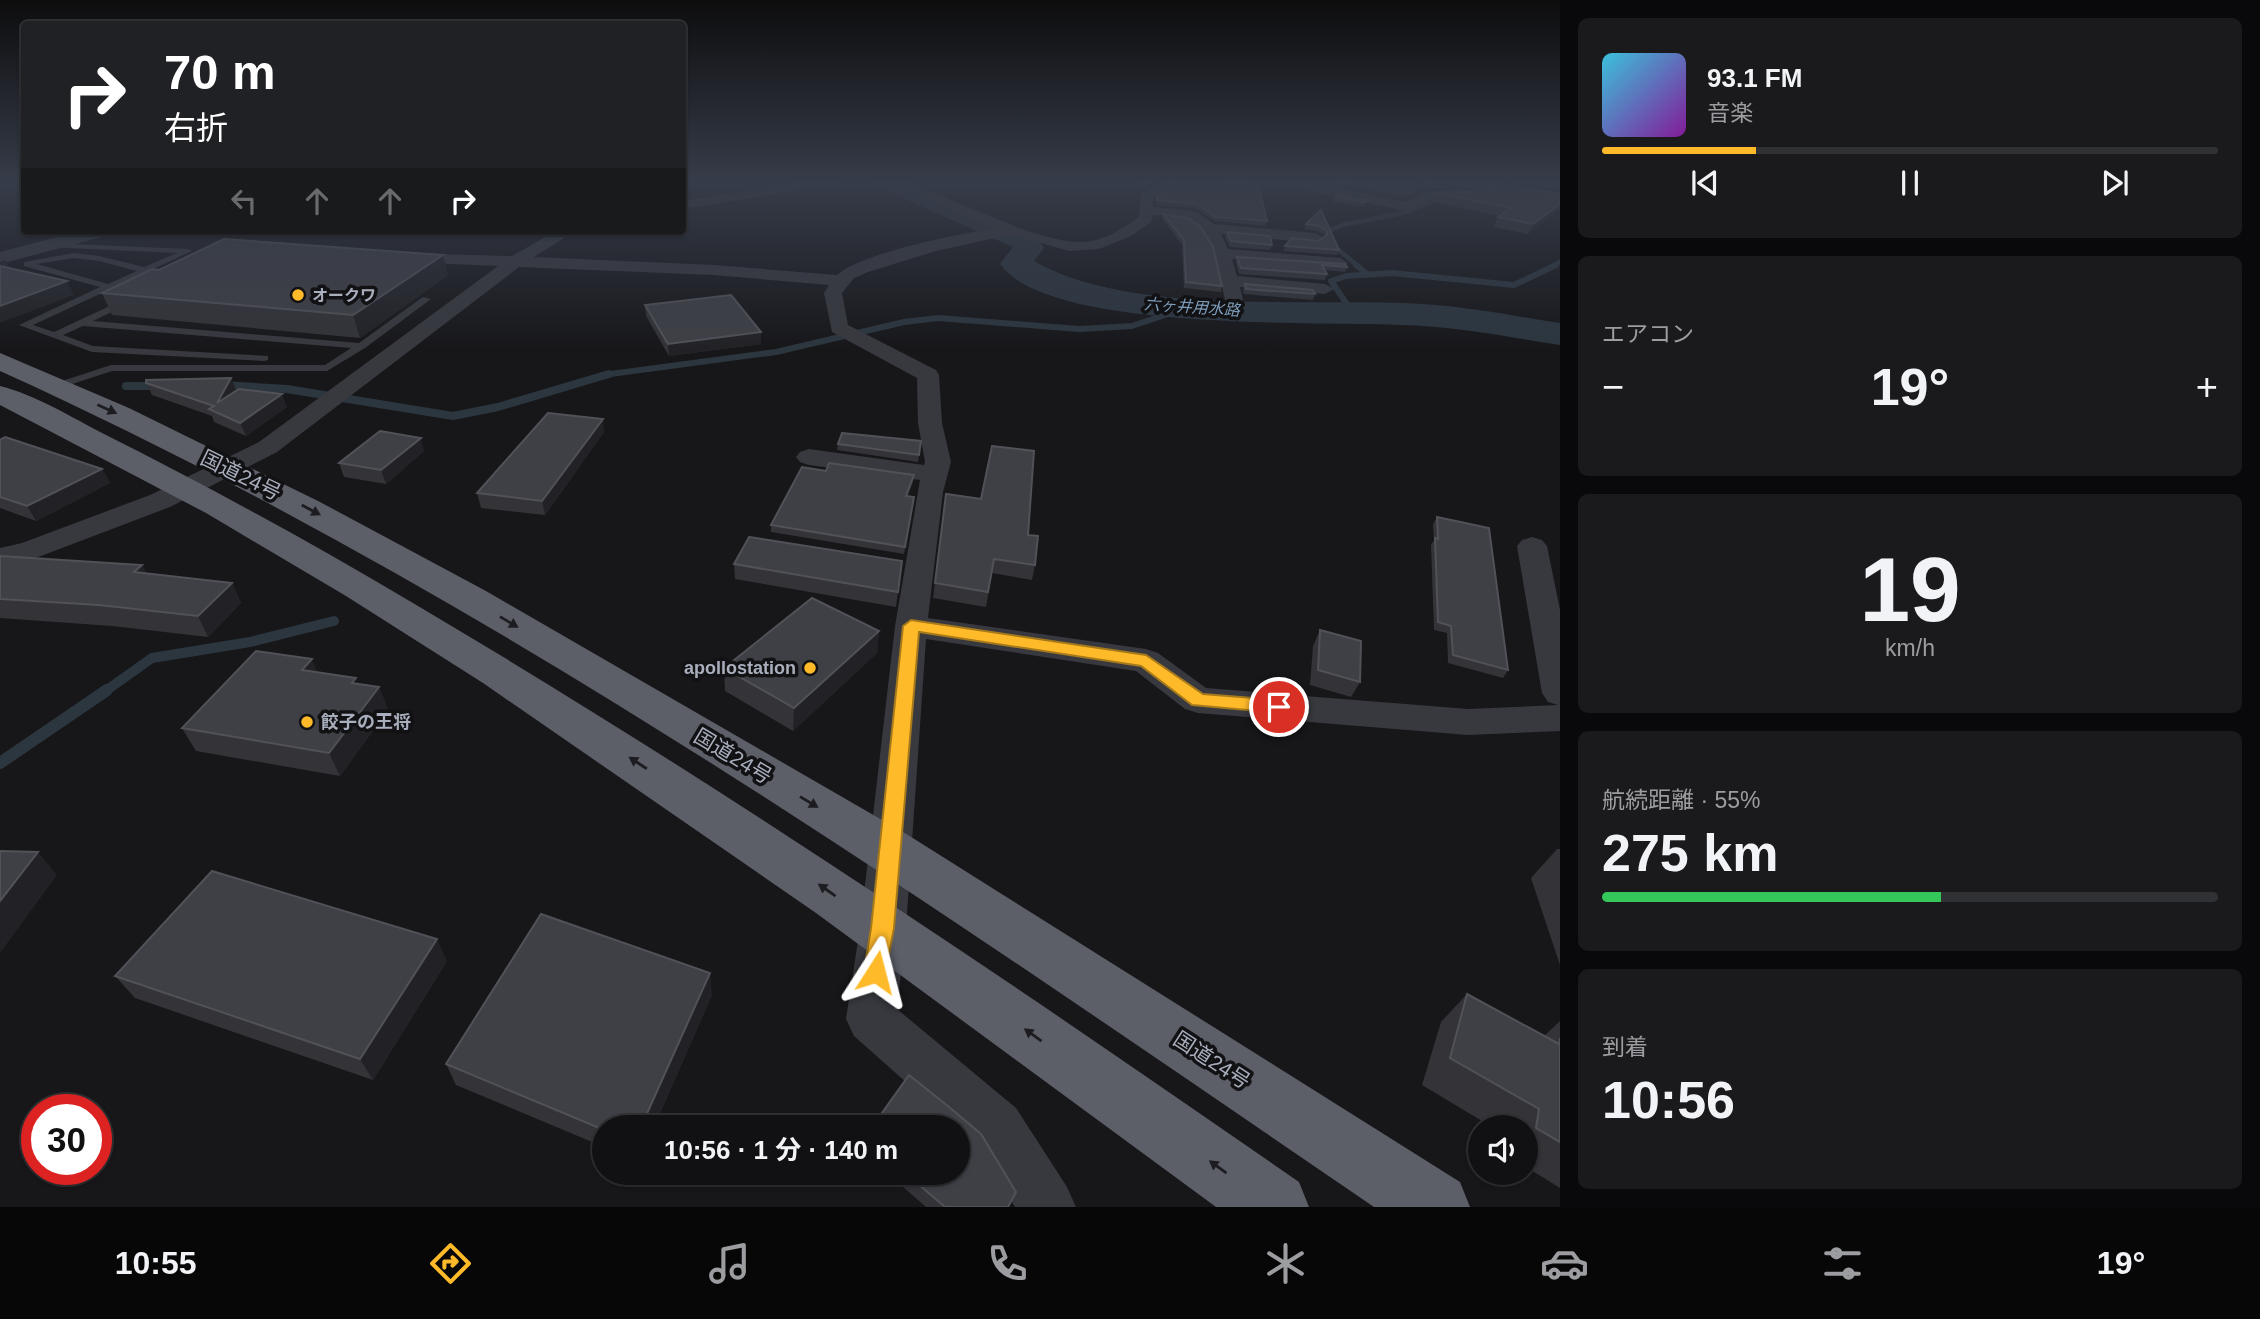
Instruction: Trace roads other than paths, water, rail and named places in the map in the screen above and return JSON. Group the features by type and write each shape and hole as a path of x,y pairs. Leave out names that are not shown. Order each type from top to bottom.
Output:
{"highway":[{"name":"国道24号","path":"0,361 309,509 472,600 890,850 1435,1207"},
{"name":"国道24号","path":"0,394 72,428 260,527 408,614 721,816 1274,1207"}],"street":[{"path":"0,258 82,236"},
{"path":"0,557 31,550 160,501 268,447 516,261 557,236"},
{"path":"983,236 875,263 849,273 833,293 839,328 929,375 930,424 938,461 906,566 911,626 883,928 871,1019 997,1127 1047,1207"},
{"path":"1031,236 1058,244 1096,246 1118,236"},
{"path":"1212,236 1221,253 1234,300"},
{"path":"1297,236 1315,238"},
{"path":"1221,253 1340,263"},
{"path":"381,256 776,273 841,281"},
{"path":"1229,281 1325,289"},
{"path":"809,457 934,474"},
{"path":"1532,546 1560,694"},
{"path":"911,626 1146,661 1198,700 1468,722 1560,718"}],"lane":[{"path":"49,245 200,252"},
{"path":"188,251 24,325 92,349 264,358"},
{"path":"109,286 27,264 59,254 85,254 144,270"},
{"path":"54,336 141,294"},
{"path":"57,386 111,368 327,368 426,299"},
{"path":"82,323 360,346"},
{"path":"179,354 209,333"},
{"path":"245,367 300,341"}],"waterway":[{"name":"六ヶ井用水路","path":"1014,236 1025,241 1029,248 1016,264 1047,283 1092,296 1208,309 1423,315 1560,334"},
{"path":"1328,236 1329,242 1358,266"},
{"path":"1552,266 1560,262"},
{"path":"1356,265 1366,273"},
{"path":"1353,313 1331,281 1346,276 1392,273 1514,285 1556,265"},
{"path":"608,374 776,352 904,322 938,318 1079,329 1132,326 1171,313 1166,308"},
{"path":"222,385 287,389 453,416 498,407 608,374"},
{"path":"603,375 608,374"},
{"path":"126,386 158,386"},
{"path":"104,692 152,658 250,642 334,621"},
{"path":"0,763 107,690"}],"place":[{"name":"オークワ","path":"298,295"},
{"name":"apollostation","path":"810,668"},
{"name":"餃子の王将","path":"307,722"}]}
